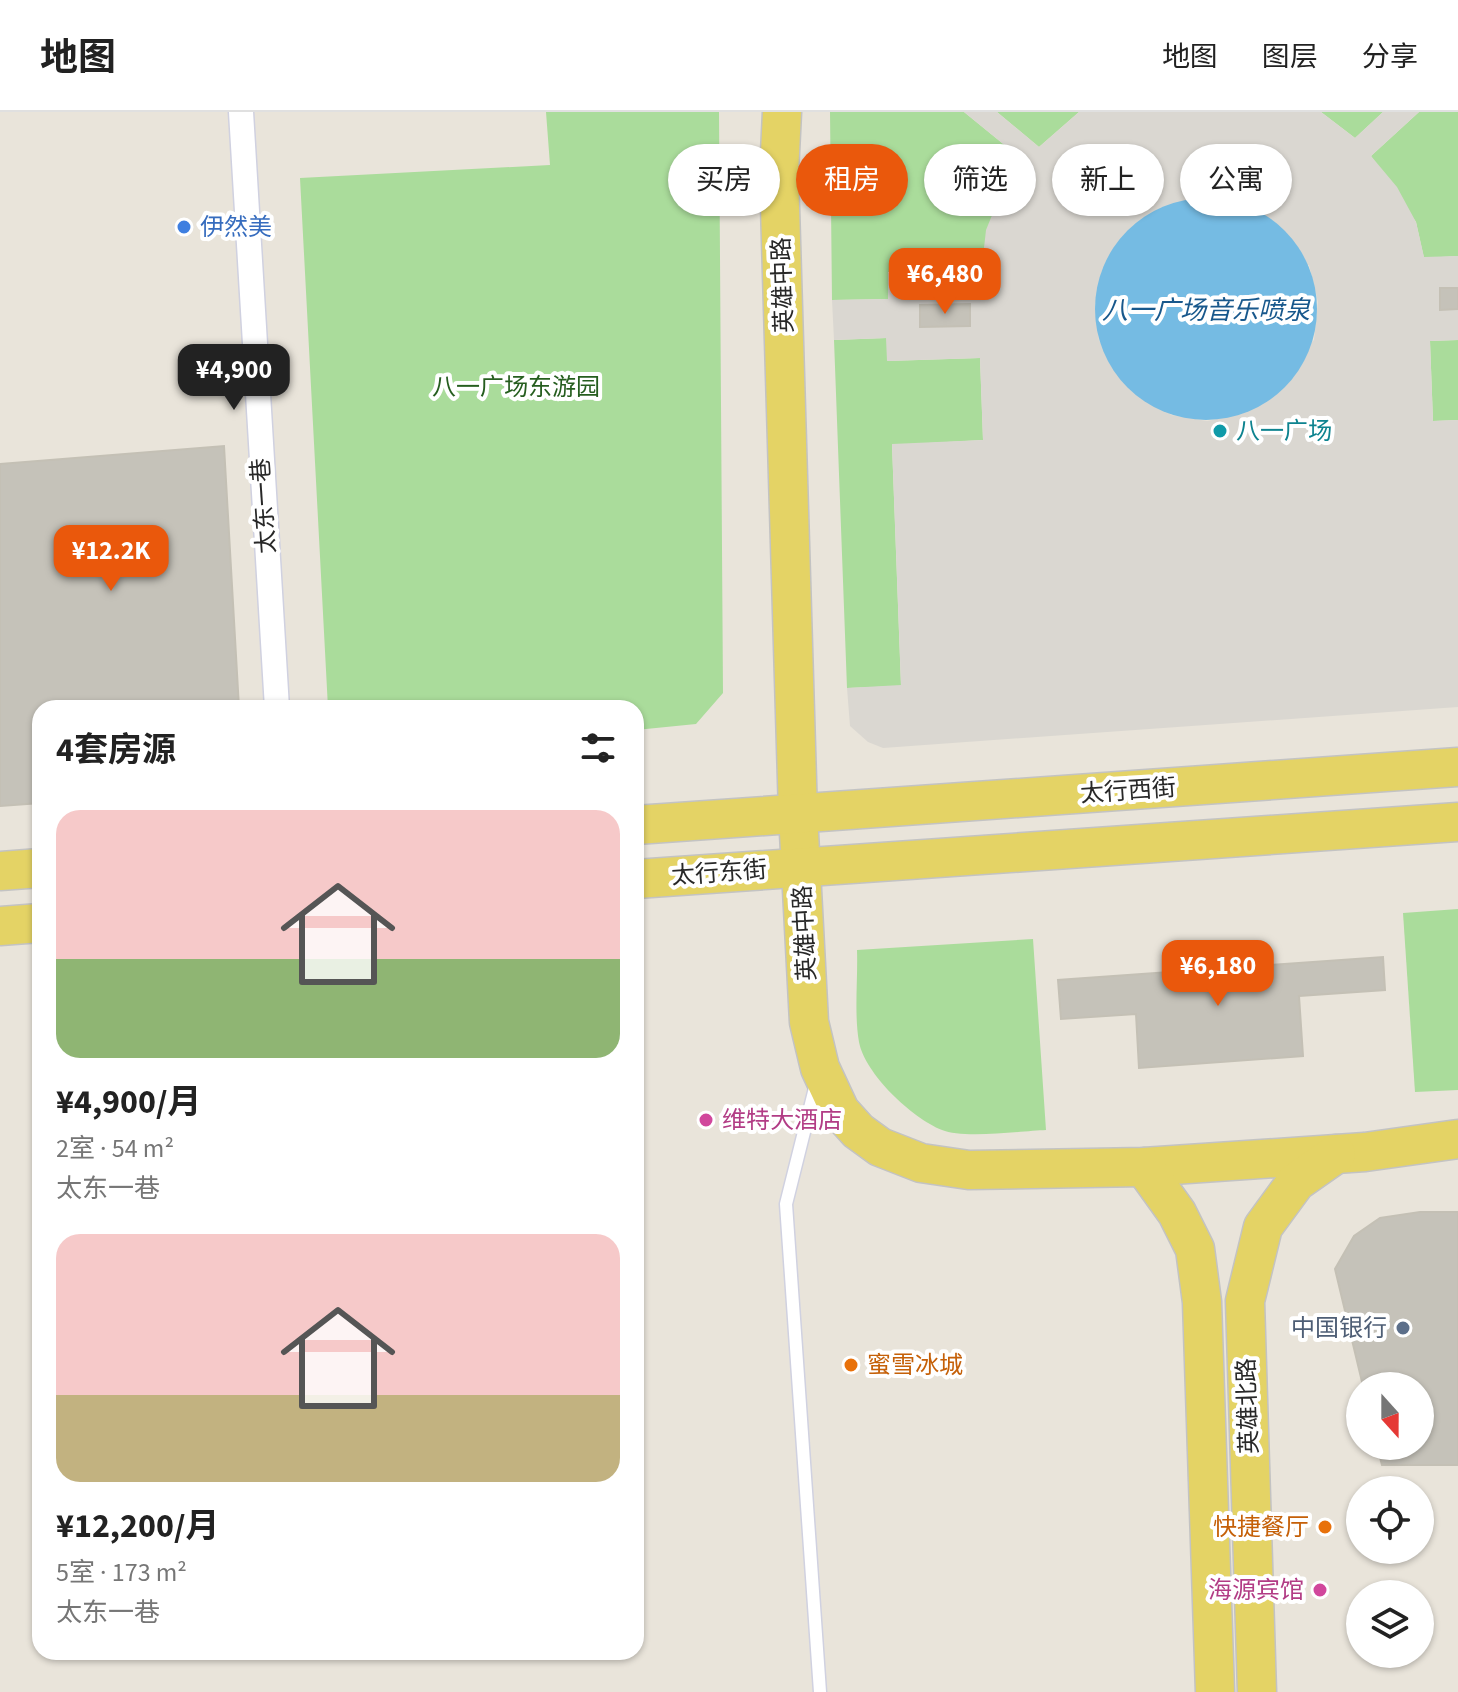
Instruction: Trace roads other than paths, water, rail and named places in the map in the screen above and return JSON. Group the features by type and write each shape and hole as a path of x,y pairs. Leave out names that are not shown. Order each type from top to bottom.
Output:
{"main road":[{"name":"英雄中路","path":"781,116 779,173 798,814 809,1022 820,1068 834,1102 858,1131 880,1147 921,1163 969,1170 1144,1167 1336,1154 1458,1139"},
{"name":"太行西街","path":"798,814 1458,767"},
{"path":"644,824 798,814"},
{"path":"801,867 1458,822"},
{"name":"太行东街","path":"644,878 801,867"},
{"path":"0,871 32,869"},
{"path":"0,926 32,924"},
{"name":"英雄北路","path":"1257,1692 1245,1301 1263,1227 1296,1182 1336,1154"},
{"name":"英雄北路","path":"1144,1167 1177,1213 1195,1249 1199,1275 1215,1692"}],"street":[{"name":"太东一巷","path":"241,112 277,700"}],"lane":[{"path":"820,1068 786,1204 820,1692"}],"water":[{"name":"八一广场音乐喷泉","path":"1180,202 1180,216 1267,217 1298,248 1314,287 1317,309 1314,331 1298,370 1267,401 1228,417 1206,420 1184,417 1145,401 1114,370 1098,331 1095,309 1098,287 1114,248 1145,217 1164,216 1164,207"}],"place":[{"name":"伊然美","path":"184,227"},
{"name":"八一广场","path":"1220,431"},
{"name":"维特大酒店","path":"706,1120"},
{"name":"中国银行","path":"1403,1328"},
{"name":"蜜雪冰城","path":"851,1365"},
{"name":"快捷餐厅","path":"1325,1527"},
{"name":"海源宾馆","path":"1320,1590"}],"park label":[{"name":"八一广场东游园","path":"516,387"}]}
